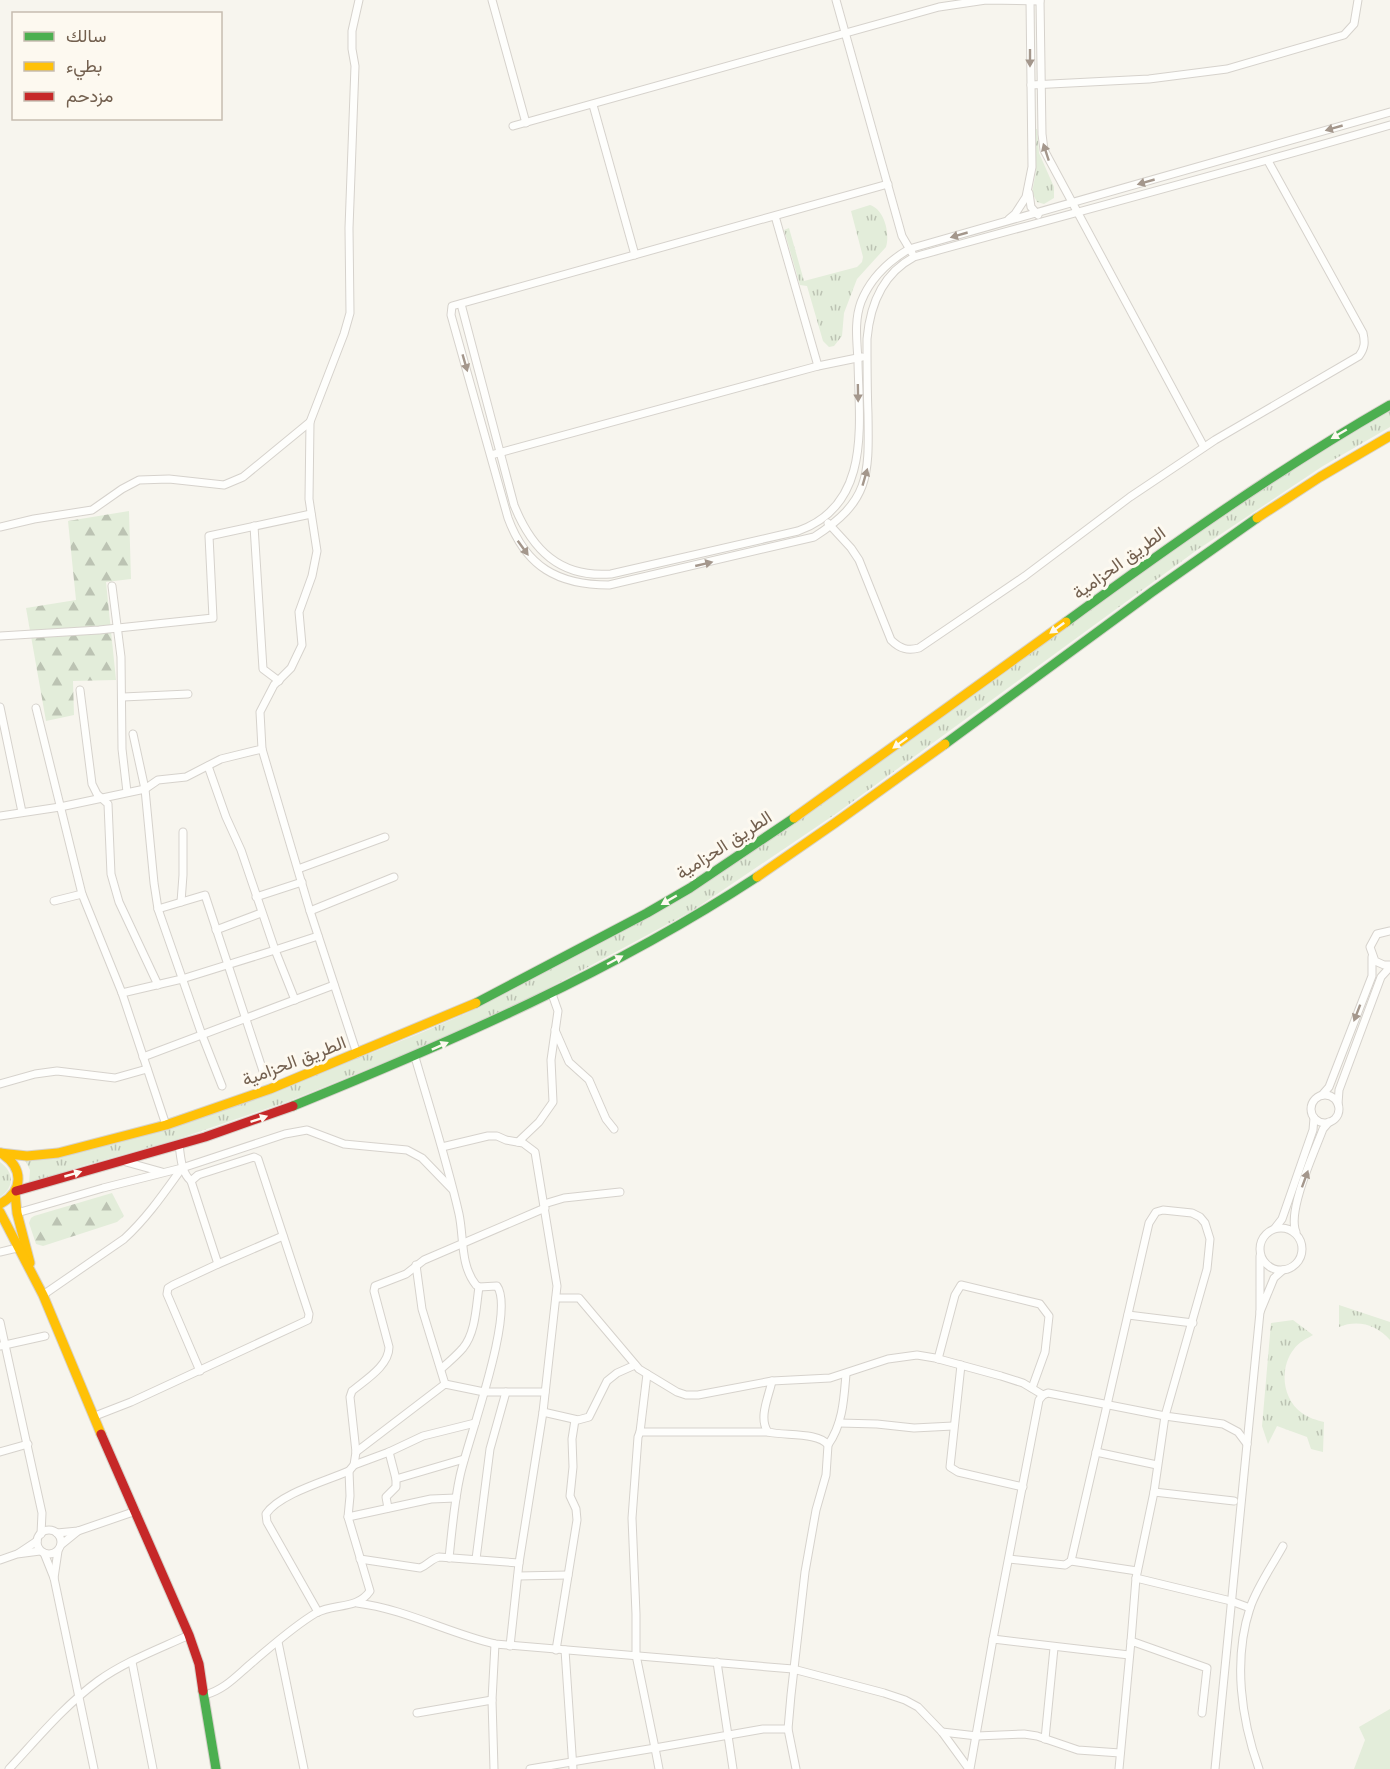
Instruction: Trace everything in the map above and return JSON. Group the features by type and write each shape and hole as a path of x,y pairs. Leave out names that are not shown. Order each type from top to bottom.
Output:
{"main road":[{"name":"الطريق الحزامية","path":"0,1153 27,1156 51,1154 166,1125 270,1089 473,1004 637,918 690,888 857,775 1218,513 1325,442 1390,405"},
{"path":"0,1204 16,1192 179,1145 268,1116 415,1057 552,994 668,931 737,890 947,742 1198,558 1291,496 1390,436"},
{"name":"الطريق الحزامية","path":"0,1153 17,1167 19,1183 16,1192"},
{"path":"16,1192 17,1213 33,1274"},
{"path":"0,1212 43,1295 118,1475 136,1511 189,1635 199,1664 216,1769"}],"street":[{"path":"357,1054 310,911 262,748 260,712 269,693 291,668 302,645 299,612 312,576 317,551 311,514 310,422 350,313 350,173 355,66 352,31 359,0"},
{"path":"492,0 526,123"},
{"path":"836,0 902,236 914,257"},
{"path":"513,126 956,4 986,0 1040,1 1044,150 1204,447"},
{"path":"1030,86 1149,79 1227,69 1344,35 1354,24 1358,0"},
{"path":"1030,1 1032,167 1029,200 1035,213 1047,220"},
{"path":"593,105 635,255"},
{"path":"461,304 514,505 530,538 555,562 574,571 584,574 611,574 798,531 814,526 825,518 847,492 856,465 859,418 856,338 858,315 865,292 887,265 909,249 1390,112"},
{"path":"888,184 452,306 451,315 508,518 516,538 526,553 553,573 584,584 609,585 814,537 842,517 857,497 866,474 869,461 867,356 869,321 879,291 895,270 914,257 1268,161 1390,125"},
{"path":"825,518 859,560 891,640 896,645 910,650 919,648 1204,447 1359,356 1365,343 1363,333 1268,161"},
{"path":"1007,221 1021,206 1029,188"},
{"path":"775,216 818,366"},
{"path":"491,455 818,366 867,356"},
{"path":"0,527 92,510 139,480 189,480 216,485 232,483 243,477 310,422"},
{"path":"0,636 213,618 209,536 311,514"},
{"path":"254,526 263,669 279,681"},
{"path":"112,586 121,657 122,749 127,792"},
{"path":"80,690 92,784 97,794 108,804 110,861 115,888 158,985"},
{"path":"123,697 188,694"},
{"path":"0,707 22,812"},
{"path":"36,708 82,894 122,993 166,1125"},
{"path":"133,735 146,789 158,909 222,1086"},
{"path":"0,816 60,807 146,789 158,780 186,777 221,759 262,748"},
{"path":"208,766 226,817 241,850 274,950 295,1000"},
{"path":"181,902 183,832"},
{"path":"298,869 385,837"},
{"path":"310,911 394,877"},
{"path":"256,897 302,882"},
{"path":"54,901 82,894"},
{"path":"158,909 204,895 263,1071"},
{"path":"216,930 261,913"},
{"path":"1215,1769 1260,1312 1260,1250 1264,1237 1282,1219 1313,1130 1312,1104 1329,1087 1372,976 1371,942 1377,934 1387,931 1390,924"},
{"path":"122,993 182,979 318,936"},
{"path":"1260,1312 1274,1278 1295,1265 1300,1257 1302,1248 1293,1221 1296,1204 1323,1129 1338,1114 1339,1090 1381,977 1390,966 1380,964 1372,957"},
{"path":"142,1057 334,985"},
{"path":"518,1142 539,1122 553,1102 551,1060 558,1011 552,994"},
{"path":"555,1030 570,1062 589,1080 606,1119 614,1129"},
{"path":"415,1057 453,1190 460,1221 465,1262 473,1282 479,1287 497,1286 502,1297 501,1317 484,1392 464,1459 456,1498 449,1558"},
{"path":"0,1084 35,1074 57,1071 115,1078 147,1069"},
{"path":"1322,1095 1332,1097 1338,1104"},
{"path":"1314,1118 1322,1123 1329,1122"},
{"path":"17,1213 182,1168 285,1134 307,1130 344,1144 407,1150 422,1158 453,1190"},
{"path":"442,1147 488,1136 498,1136 530,1146 535,1152 555,1272 556,1298 543,1412 519,1563 510,1646"},
{"path":"179,1145 182,1168 191,1181 218,1264"},
{"path":"94,1416 200,1371 308,1320 309,1314 257,1157 198,1175 191,1181"},
{"path":"121,1161 162,1172"},
{"path":"43,1295 124,1239 150,1214 182,1168"},
{"path":"318,1612 267,1522 266,1514 272,1506 298,1492 349,1472 354,1465 356,1452 350,1397 352,1392 385,1362 389,1351 375,1288 406,1274 416,1265 564,1198 620,1192"},
{"path":"1009,1559 1065,1565 1071,1561 1149,1223 1152,1216 1163,1210 1192,1213 1200,1217 1205,1223 1210,1239 1207,1269 1165,1416 1156,1465 1154,1492 1137,1574 1119,1769"},
{"path":"1275,1228 1285,1228 1297,1235"},
{"path":"200,1371 167,1294 168,1288 283,1236"},
{"path":"0,1252 17,1248"},
{"path":"1260,1250 1269,1266 1284,1270"},
{"path":"416,1265 422,1309 442,1368 445,1384"},
{"path":"938,1359 955,1295 961,1285 1040,1304 1049,1316 1045,1352 1032,1388"},
{"path":"442,1368 463,1349 468,1341 479,1287"},
{"path":"556,1298 579,1298 635,1365 670,1389 692,1396 772,1381 830,1378 901,1356 917,1355 1001,1376 1023,1383 1043,1395"},
{"path":"1128,1315 1193,1323"},
{"path":"0,1322 3,1346 28,1444 42,1513 39,1538 42,1552 54,1578 94,1769"},
{"path":"3,1346 45,1336"},
{"path":"543,1412 576,1420 586,1419 592,1414 602,1390 612,1376 635,1365"},
{"path":"961,1365 950,1467 957,1472 1023,1487"},
{"path":"647,1374 638,1437 632,1518 636,1655 659,1769"},
{"path":"796,1769 788,1729 805,1572 816,1510 826,1475 828,1445 839,1423 846,1374"},
{"path":"768,1432 764,1427 764,1416 772,1381"},
{"path":"356,1452 445,1384 484,1392 545,1392"},
{"path":"476,1559 490,1449 506,1392"},
{"path":"970,1769 1039,1400 1043,1395 1048,1393 1165,1416 1222,1424 1239,1432 1247,1444"},
{"path":"556,1650 577,1520 570,1496 573,1467 572,1439 576,1420"},
{"path":"354,1465 423,1436 475,1423"},
{"path":"839,1423 914,1428 953,1426"},
{"path":"640,1432 768,1432 779,1435 819,1437 828,1445"},
{"path":"0,1452 28,1444"},
{"path":"388,1508 386,1497 396,1487 389,1452"},
{"path":"1096,1452 1156,1465"},
{"path":"396,1479 464,1459"},
{"path":"349,1472 348,1517 370,1591 357,1603"},
{"path":"1154,1492 1234,1501"},
{"path":"348,1517 431,1499 456,1498"},
{"path":"17,1554 39,1538 55,1532 78,1531 136,1511"},
{"path":"42,1513 60,1536 54,1578"},
{"path":"0,1560 17,1554 42,1552 51,1555 78,1531"},
{"path":"1259,1769 1249,1741 1241,1674 1250,1608 1283,1546"},
{"path":"360,1559 420,1568 426,1566 432,1559 449,1558 519,1563"},
{"path":"1071,1561 1137,1574 1250,1608"},
{"path":"518,1576 568,1575"},
{"path":"205,1695 226,1687 278,1642 318,1612 357,1603 381,1606 477,1640 495,1644 793,1669 905,1700 918,1707 942,1732 970,1769"},
{"path":"9,1769 78,1696 100,1680 132,1662 189,1635"},
{"path":"993,1639 1054,1648 1129,1655"},
{"path":"1131,1641 1207,1668 1202,1713"},
{"path":"278,1642 304,1769"},
{"path":"494,1769 492,1700 495,1644"},
{"path":"1045,1739 1054,1648"},
{"path":"565,1650 572,1766"},
{"path":"132,1662 153,1769"},
{"path":"717,1662 734,1769"},
{"path":"417,1713 492,1700"},
{"path":"530,1769 572,1766 655,1748 763,1729 788,1729"},
{"path":"942,1732 976,1736 1024,1734 1078,1750 1120,1753"}],"green space":[{"path":"1035,129 1037,129 1039,153 1054,187 1054,198 1044,204 1037,202 1032,192 1036,172"},
{"path":"870,205 883,217 887,236 886,247 857,279 844,313 842,336 834,346 829,347 823,341 807,286 800,285 784,230 789,228 804,281 857,267 863,257 851,211"},
{"path":"1390,411 1390,427 1323,466 1197,550 837,813 692,911 495,1017 292,1100 175,1140 82,1166 29,1184 30,1170 25,1160 42,1159 371,1053 467,1013 673,902 1158,559 1322,449"},
{"path":"129,511 131,579 106,582 116,680 73,681 74,715 46,721 26,608 76,600 68,521"},
{"path":"0,1162 8,1170 11,1180 8,1189 0,1197"},
{"path":"112,1193 124,1216 117,1222 43,1246 36,1244 29,1223 31,1218"},
{"path":"1339,1305 1390,1322 1390,1340 1367,1325 1353,1324 1339,1327"},
{"path":"1293,1320 1313,1335 1298,1344 1289,1357 1285,1374 1287,1392 1295,1407 1302,1413 1324,1422 1323,1452 1311,1449 1307,1437 1277,1426 1268,1444 1262,1426 1271,1323"},
{"path":"1390,1709 1390,1769 1354,1769 1365,1740 1359,1727"}],"traffic: fast":[{"path":"1066,622 1225,509 1306,455 1390,405"},
{"path":"945,744 1257,518"},
{"path":"476,1003 690,888 794,818"},
{"path":"293,1106 531,1003 646,944 757,877"},
{"path":"203,1691 216,1769"}],"traffic: slow":[{"path":"1257,518 1320,477 1390,436"},
{"path":"794,818 1066,622"},
{"path":"757,877 945,744"},
{"path":"0,1153 27,1156 58,1153 166,1125 270,1089 476,1003"},
{"path":"0,1204 14,1193 18,1179 14,1165 1,1153"},
{"path":"15,1193 17,1213 30,1263"},
{"path":"0,1212 43,1295 101,1434"}],"traffic: jam":[{"path":"16,1191 205,1137 293,1106"},
{"path":"101,1434 189,1635 199,1664 203,1691"}]}
